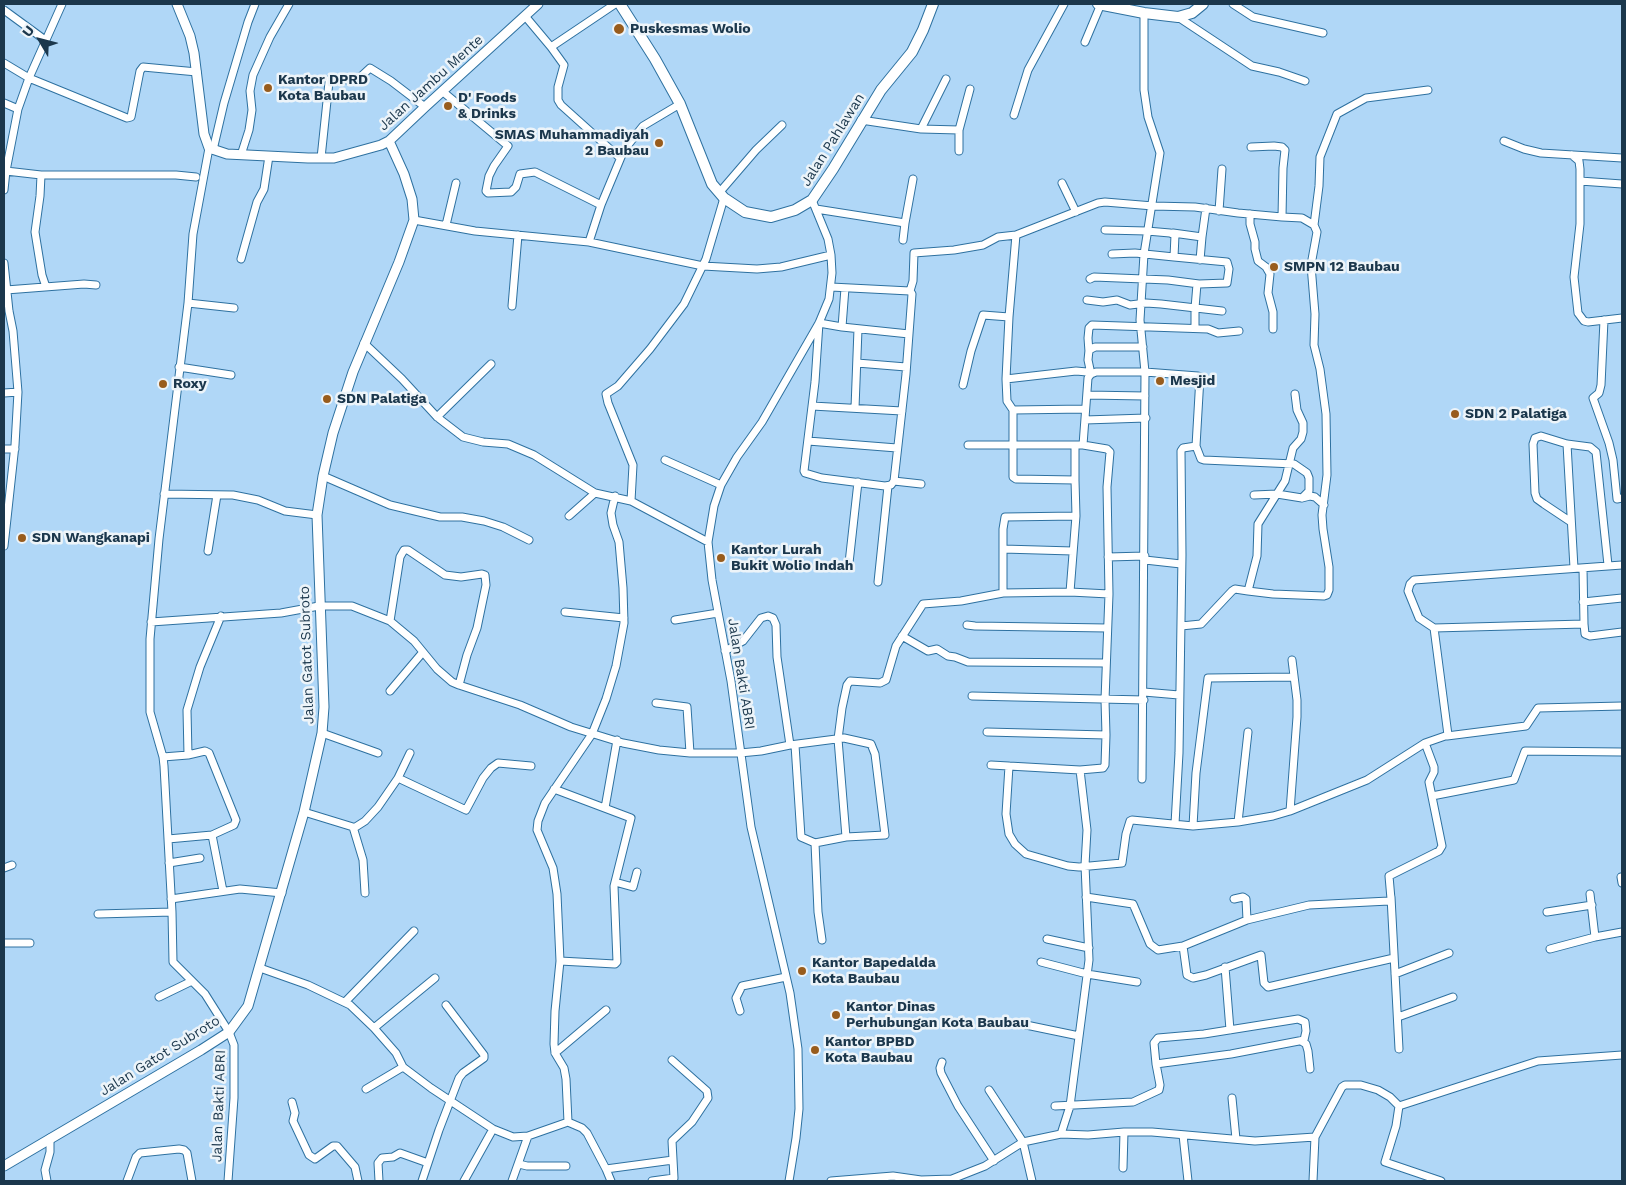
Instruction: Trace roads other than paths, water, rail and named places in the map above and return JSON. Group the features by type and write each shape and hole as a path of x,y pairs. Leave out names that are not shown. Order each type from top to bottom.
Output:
{"highway":[{"name":"Jalan Pahlawan","path":"620,4 655,59 680,104 709,178 722,195 745,212 771,217 814,205 832,169 880,90 912,52 933,4"},
{"path":"1100,4 1144,13 1178,17 1192,13 1203,4"}],"main road":[{"path":"178,4 190,36 197,72 204,134 211,149"},
{"name":"Jalan Jambu Mente","path":"211,149 227,154 334,158 382,145 389,141 538,4"},
{"name":"Jalan Gatot Subroto","path":"4,1166 201,1050 228,1032 248,1006 304,812 322,733 324,707 317,515 323,476 344,397 414,220 412,199 404,174 389,141"}],"street":[{"path":"4,190 18,109 29,78 62,4"},
{"name":"Jalan Bakti ABRI","path":"228,1181 233,1115 234,1045 211,1003 172,962 172,912 163,757 150,712 151,622 164,494 188,303 193,234 211,149 254,4"},
{"path":"241,155 249,130 252,110 251,83 270,37 289,4"},
{"path":"551,47 615,4"},
{"path":"1014,115 1028,70 1064,4"},
{"path":"1085,42 1100,4"},
{"path":"1233,4 1253,17 1323,33"},
{"path":"4,10 45,40"},
{"path":"1142,779 1146,372 1140,326 1140,304 1147,231 1160,153 1148,117 1144,90 1144,13"},
{"path":"525,16 564,65 558,87 558,100 561,105 620,158"},
{"path":"1178,17 1252,66 1279,72 1305,81"},
{"path":"4,63 29,78 127,118 131,116 140,71 143,67 197,72"},
{"path":"322,158 330,79 356,81 370,68 391,81 425,107"},
{"path":"921,129 946,79"},
{"path":"959,151 959,130 970,89"},
{"path":"1181,626 1201,624 1235,589 1273,594 1324,596 1328,593 1329,567 1323,528 1327,475 1326,414 1320,369 1314,345 1315,314 1311,260 1317,232 1314,225 1319,186 1320,157 1337,114 1366,98 1428,90"},
{"path":"442,91 508,144 489,176 486,192 511,192 516,187 520,174 535,172 601,205"},
{"path":"4,103 18,109"},
{"path":"589,242 601,205 620,158 632,139 652,119 680,104"},
{"path":"861,120 921,129 959,130"},
{"path":"631,501 633,465 606,394 618,386 650,349 684,304 703,266 722,195 756,150 782,125"},
{"path":"1504,141 1541,153 1622,158"},
{"path":"1250,148 1274,146 1282,147 1285,150 1282,217"},
{"path":"1572,155 1580,164 1580,224 1574,277 1578,312 1584,321 1594,322 1622,318"},
{"path":"241,259 257,202 264,189 269,156"},
{"path":"1219,211 1222,169"},
{"path":"6,170 41,175 176,175 196,177"},
{"path":"41,175 36,232 42,274 46,287"},
{"path":"903,240 914,179"},
{"path":"1580,181 1622,184"},
{"path":"446,225 456,183"},
{"path":"1062,183 1076,212"},
{"path":"878,582 902,411 914,253 954,250 984,244 998,237 1016,235 1105,202 1152,206 1190,206 1219,211 1302,218 1314,225"},
{"path":"814,205 906,224"},
{"name":"Jalan Bakti ABRI","path":"789,1181 799,1109 796,1030 786,977 751,827 731,681 712,580 708,542 714,506 722,485 737,457 762,422 820,323 829,300 831,255 828,239 814,205"},
{"path":"1200,260 1206,208"},
{"path":"1250,214 1250,224 1255,242 1254,250 1258,261 1266,267 1270,274 1268,293 1273,312 1273,328"},
{"path":"414,220 475,231 589,242 703,266 757,269 781,267 831,255"},
{"path":"1104,230 1147,231 1202,237"},
{"path":"1173,234 1175,235 1174,257"},
{"path":"512,306 518,235"},
{"path":"1016,235 1006,379 1007,401 1013,410 1013,477 1016,480 1075,480"},
{"path":"1090,279 1094,277 1197,284 1226,284 1229,269 1227,262 1144,254 1112,254"},
{"path":"4,263 6,311 13,331 18,392 15,449 7,503 4,546"},
{"path":"6,290 84,284 96,285"},
{"path":"1195,328 1194,308 1197,284"},
{"path":"831,287 910,291"},
{"path":"842,327 845,288"},
{"path":"1087,300 1103,302 1117,300 1130,305 1162,304 1222,311"},
{"path":"188,303 234,308"},
{"path":"963,385 982,315 1009,317"},
{"path":"1604,320 1601,385 1599,393 1593,398 1609,443 1613,460 1617,499 1622,498"},
{"path":"909,334 820,323 804,471 805,473 822,478 858,482 921,484"},
{"path":"1070,592 1076,516 1075,480 1090,374 1089,328 1092,325 1195,328 1208,329 1218,333 1239,331"},
{"path":"855,408 858,329"},
{"path":"364,343 402,379 437,418 466,438 508,444 534,455 595,493 631,501 708,542"},
{"path":"1089,352 1094,347 1143,347"},
{"path":"857,363 906,367"},
{"path":"437,418 491,364"},
{"path":"179,367 231,375"},
{"path":"1006,379 1076,371 1090,374 1096,372 1146,372 1200,376 1196,446 1203,460 1294,464 1308,473 1308,491 1302,498"},
{"path":"4,393 18,392"},
{"path":"1248,591 1257,556 1258,524 1285,481 1293,448 1301,439 1303,432 1303,423 1297,410 1295,394"},
{"path":"1086,395 1145,396"},
{"path":"812,406 902,411"},
{"path":"1013,410 1085,409"},
{"path":"1085,420 1146,418"},
{"path":"1571,522 1544,504 1535,493 1533,444 1535,438 1541,436 1567,444 1590,447 1596,452 1608,565"},
{"path":"808,441 897,448"},
{"path":"1567,444 1574,568"},
{"path":"968,445 1079,445 1107,449 1110,452 1108,487 1109,594 1105,664 1106,765 1103,768 1080,770 991,765"},
{"path":"1175,824 1179,753 1181,451 1183,448 1196,446"},
{"path":"4,449 15,449"},
{"path":"665,460 722,485"},
{"path":"323,476 390,505 440,517 462,517 484,521 503,526 529,540"},
{"path":"849,563 858,482"},
{"path":"569,516 595,493"},
{"path":"164,494 233,495 255,500 285,511 317,515"},
{"path":"1254,495 1277,494 1302,498 1315,497 1324,505"},
{"path":"208,551 217,495"},
{"path":"568,1122 565,1070 555,1053 555,1010 560,961 557,894 553,868 537,830 539,816 554,789 592,734 606,699 616,666 624,618 622,563 619,542 612,525 611,513 614,496"},
{"path":"1003,593 1003,529 1005,517 1076,516"},
{"path":"1003,549 1073,551"},
{"path":"390,621 400,557 404,550 408,550 445,575 461,577 484,574 486,585 482,603 459,686"},
{"path":"1108,557 1145,558 1181,564"},
{"path":"1584,624 1434,628 1419,618 1408,591 1410,584 1414,580 1622,565"},
{"path":"1583,568 1585,634 1590,636 1622,632"},
{"path":"846,837 838,739 842,708 848,684 850,682 884,682 894,649 924,602 961,601 1003,593 1070,592 1109,594"},
{"path":"1583,602 1622,598"},
{"path":"151,622 281,613 319,606 352,606 390,621 414,641 437,669 459,686 520,705 570,728 592,734 659,750 690,753 740,753 792,745 847,738 872,746 885,835 846,837 815,843 801,836 792,745 777,658 776,624 773,618 768,616 761,618 743,640 725,651"},
{"path":"565,612 624,618"},
{"path":"675,620 718,613"},
{"path":"188,755 186,713 200,667 221,616"},
{"path":"967,625 1107,628"},
{"path":"1434,628 1448,731 1447,736"},
{"path":"902,636 928,651 937,649 948,656 955,656 968,662 1105,664"},
{"path":"390,692 423,652"},
{"path":"1290,812 1297,717 1292,660"},
{"path":"1192,826 1196,773 1208,678 1294,677"},
{"path":"972,696 1105,700 1179,695"},
{"path":"656,703 687,707 690,753"},
{"path":"1009,766 1007,824 1009,834 1021,850 1035,858 1068,866 1079,867 1122,863 1126,834 1132,820 1192,826 1238,822 1290,812 1367,780 1426,743 1447,736 1526,726 1538,708 1622,706"},
{"path":"987,732 1106,735"},
{"path":"1238,822 1248,732"},
{"path":"322,733 378,754"},
{"path":"605,808 616,740"},
{"path":"1399,1049 1389,876 1441,849 1442,846 1429,781 1434,772 1434,766 1426,743"},
{"path":"163,757 188,755 205,751 209,753 236,820 234,825 212,835 168,839"},
{"path":"1432,796 1514,780 1525,751 1622,752"},
{"path":"354,828 365,821 378,807 398,778 410,753"},
{"path":"398,778 466,810 483,778 498,763 531,766"},
{"path":"1061,1134 1070,1106 1089,948 1085,865 1087,830 1080,770"},
{"path":"554,789 631,818 615,882 617,962 615,964 560,961"},
{"path":"304,812 350,825 354,828 363,860 365,893"},
{"path":"212,835 223,891"},
{"path":"815,843 818,912 822,940"},
{"path":"169,862 200,858"},
{"path":"4,868 12,865"},
{"path":"615,882 632,887 637,872"},
{"path":"171,900 240,889 282,893"},
{"path":"1590,894 1595,937"},
{"path":"1086,897 1133,904 1142,927 1154,948 1158,950 1183,946 1247,920 1309,905 1389,901 1391,896"},
{"path":"1234,898 1243,897 1246,899 1247,920"},
{"path":"1547,912 1592,905"},
{"path":"98,914 172,912"},
{"path":"345,1002 414,931"},
{"path":"1550,949 1622,932"},
{"path":"1047,939 1089,948"},
{"path":"4,943 30,943"},
{"path":"1183,946 1187,975 1190,978 1206,975 1261,955 1264,983 1268,987 1394,958"},
{"path":"1395,974 1449,953"},
{"path":"1040,962 1087,974 1137,982"},
{"path":"1225,967 1230,1030"},
{"path":"260,968 308,985 354,1007 396,1053 403,1067 450,1102 493,1130 513,1137 528,1136 568,1122 584,1130 606,1168 611,1181"},
{"path":"740,1011 736,998 742,986 786,977"},
{"path":"374,1028 435,978"},
{"path":"159,997 192,981"},
{"path":"1398,1017 1453,997"},
{"path":"422,1181 450,1102 463,1072 484,1058 484,1055 446,1005"},
{"path":"555,1053 606,1010"},
{"path":"1055,1106 1133,1102 1159,1090 1160,1084 1156,1064 1154,1043 1158,1038 1304,1020 1306,1031 1304,1040 1301,1041 1231,1054 1156,1064"},
{"path":"1026,1025 1079,1036"},
{"path":"1301,1041 1306,1044 1308,1050 1310,1069"},
{"path":"1398,1106 1538,1061 1622,1055"},
{"path":"652,1181 674,1178 672,1141 692,1122 707,1102 708,1094 672,1060"},
{"path":"942,1062 941,1073 954,1098 994,1162"},
{"path":"366,1089 403,1067"},
{"path":"1313,1181 1315,1137 1342,1087 1345,1085 1361,1085 1378,1090 1390,1097 1398,1106 1396,1126 1385,1162 1441,1181"},
{"path":"989,1090 1023,1142 1032,1181"},
{"path":"1232,1098 1236,1139"},
{"path":"292,1102 295,1113 293,1122 309,1155 315,1159 334,1146 337,1146 355,1167 358,1181"},
{"path":"464,1181 493,1130"},
{"path":"831,1181 893,1176 921,1180 953,1180 994,1162 1023,1142 1061,1134 1088,1135 1124,1132 1183,1134 1271,1141 1315,1137"},
{"path":"1123,1168 1124,1132"},
{"path":"1183,1134 1188,1181"},
{"path":"512,1181 528,1136"},
{"path":"47,1181 46,1170 50,1152 50,1138"},
{"path":"127,1181 136,1157 140,1153 179,1149 187,1153 192,1181"},
{"path":"378,1181 378,1163 382,1158 393,1157 400,1152 428,1163"},
{"path":"606,1168 673,1160"},
{"path":"519,1164 527,1166 566,1166"}],"place":[{"name":"Puskesmas Wolio","path":"619,29"},
{"name":"Kantor DPRD Kota Baubau","path":"268,88"},
{"name":"D' Foods & Drinks","path":"448,106"},
{"name":"SMAS Muhammadiyah 2 Baubau","path":"659,143"},
{"name":"SMPN 12 Baubau","path":"1274,267"},
{"name":"Mesjid","path":"1160,381"},
{"name":"Roxy","path":"163,384"},
{"name":"SDN Palatiga","path":"327,399"},
{"name":"SDN 2 Palatiga","path":"1455,414"},
{"name":"SDN Wangkanapi","path":"22,538"},
{"name":"Kantor Lurah Bukit Wolio Indah","path":"721,558"},
{"name":"Kantor Bapedalda Kota Baubau","path":"802,971"},
{"name":"Kantor Dinas Perhubungan Kota Baubau","path":"836,1015"},
{"name":"Kantor BPBD Kota Baubau","path":"815,1050"}]}
